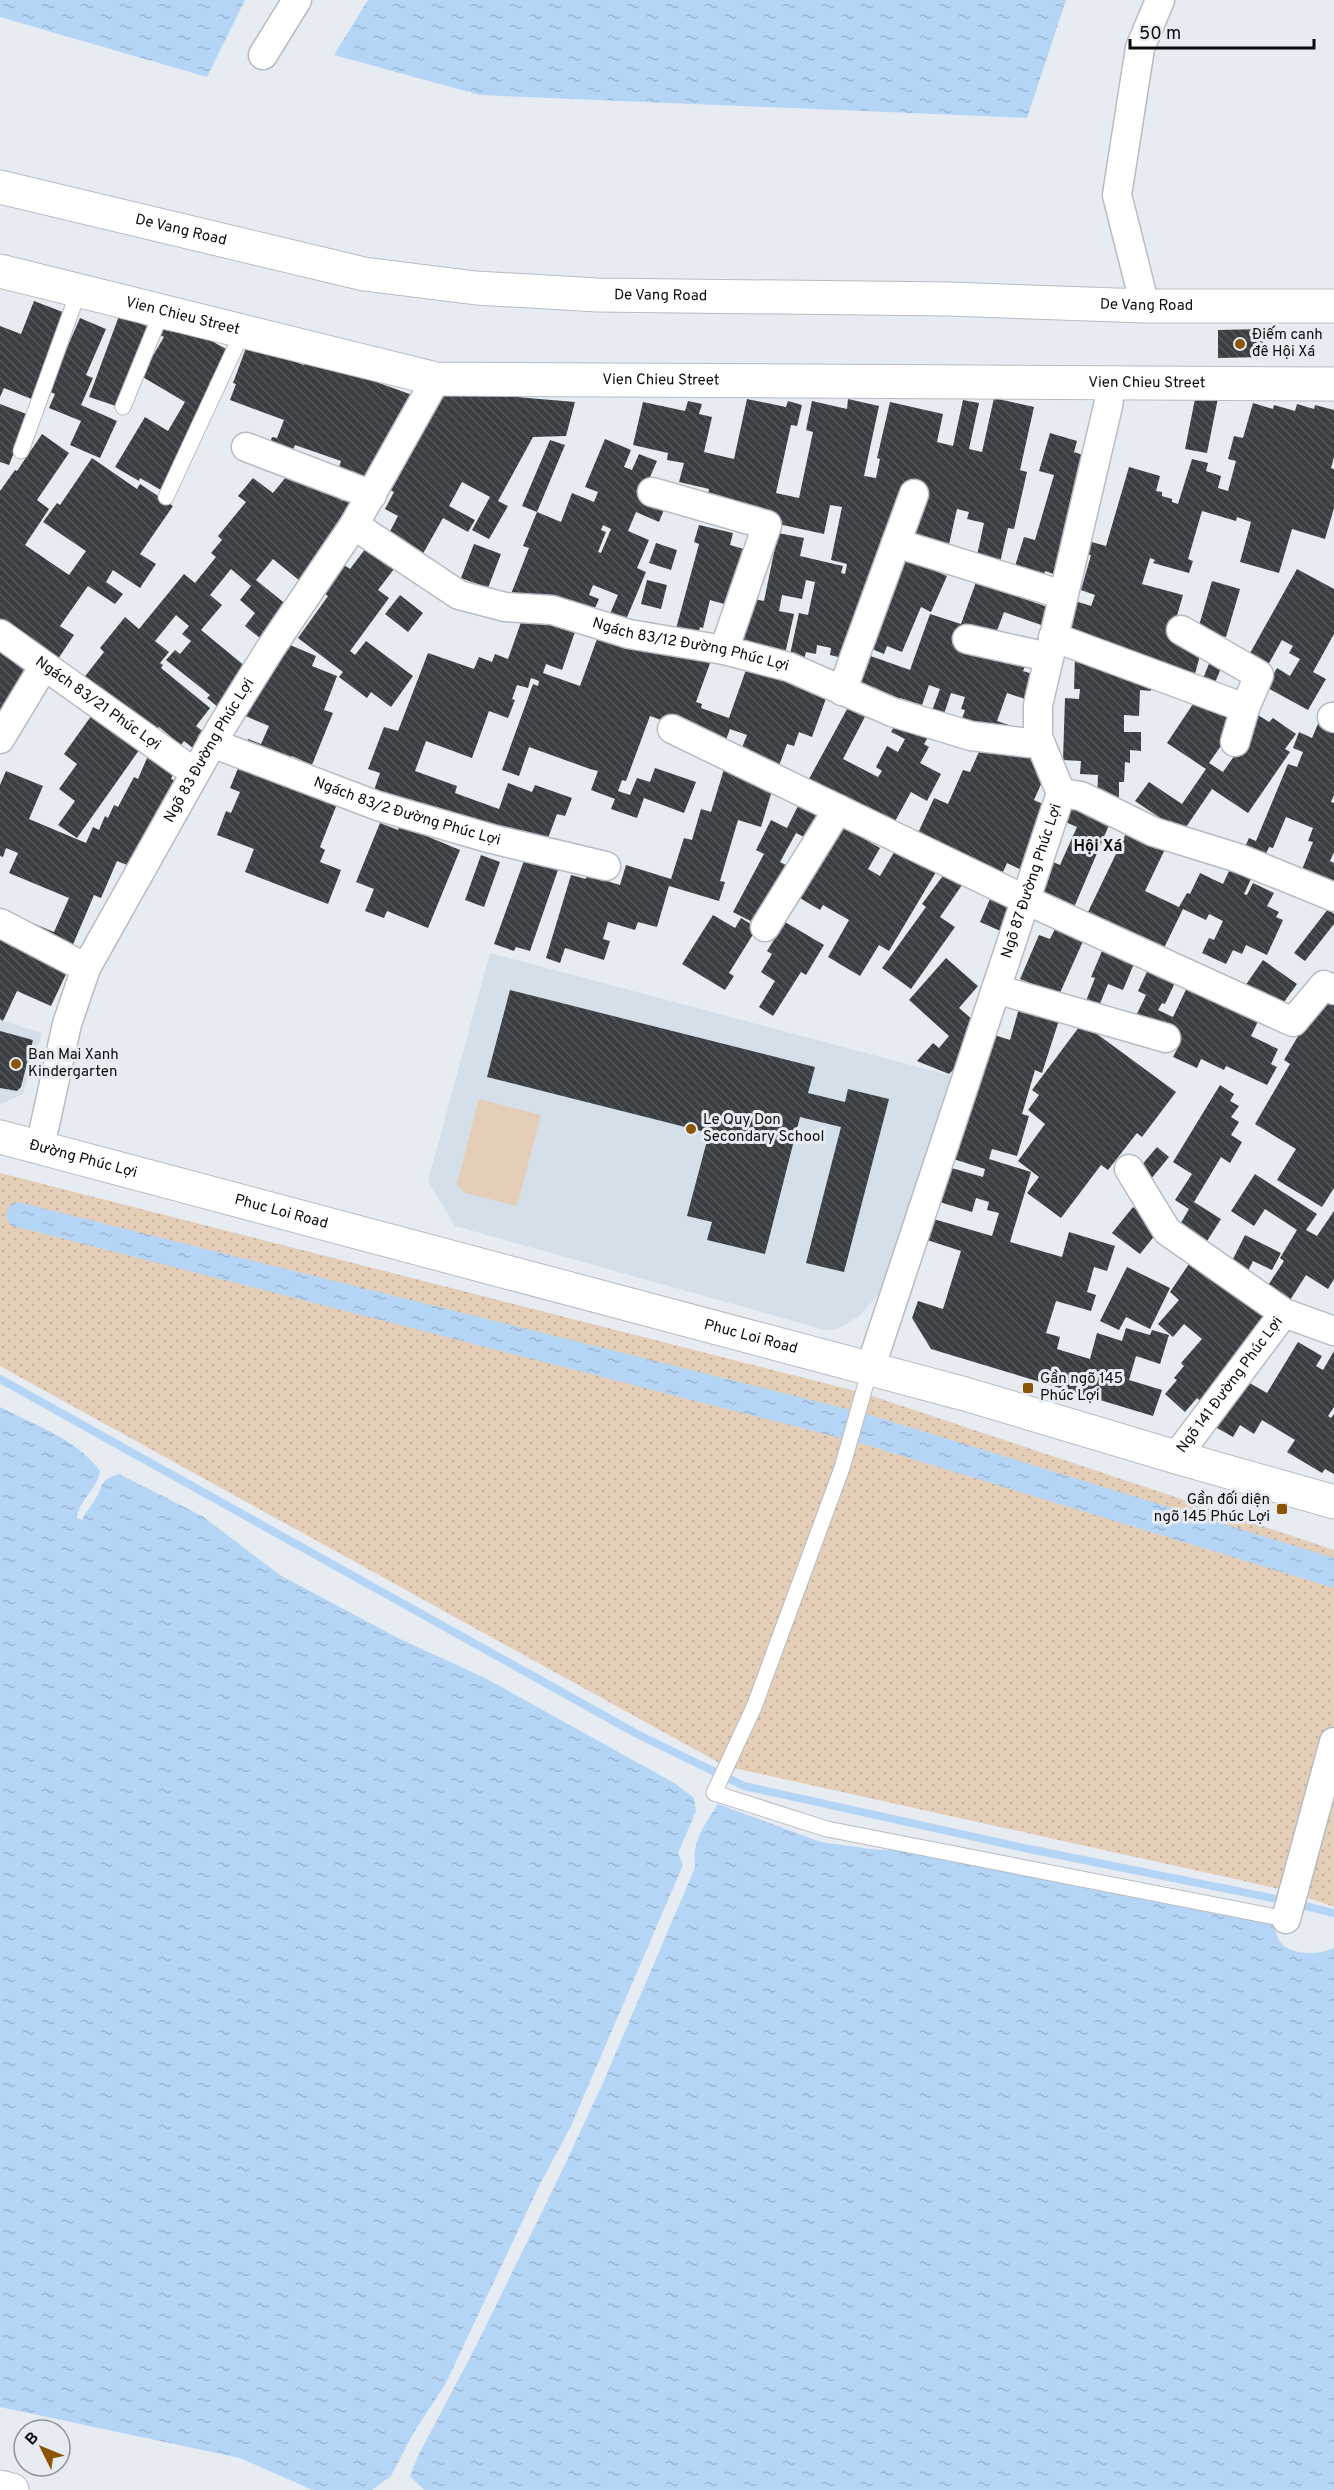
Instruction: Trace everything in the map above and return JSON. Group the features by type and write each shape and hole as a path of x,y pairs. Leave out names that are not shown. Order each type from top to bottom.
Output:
{"street":[{"path":"263,55 297,0"},
{"path":"1145,306 1117,195 1140,48 1160,0"},
{"name":"De Vang Road","path":"0,187 364,274 423,282 598,295 949,299 1145,306 1327,308"},
{"name":"Vien Chieu Street","path":"0,271 436,379 1334,384"},
{"name":"Ngõ 83 Đường Phúc Lợi","path":"40,1147 67,1024 86,968 212,743 270,649 354,525 436,379"},
{"name":"Ngõ 87 Đường Phúc Lợi","path":"870,1369 1061,793 1038,737 1038,705 1108,406 1110,383"},
{"path":"246,447 372,495"},
{"path":"652,492 767,525 724,650"},
{"path":"842,691 914,494"},
{"name":"Ngách 83/12 Đường Phúc Lợi","path":"354,525 459,595 505,607 552,610 629,634 724,650 789,667 892,712 971,736 1029,743 1038,737"},
{"path":"896,543 1063,595"},
{"path":"1181,630 1259,675 1245,708 1235,742"},
{"name":"Ngách 83/21 Phúc Lợi","path":"0,634 195,773"},
{"path":"967,639 1051,647 1245,708"},
{"path":"0,739 44,666"},
{"path":"672,729 1026,900 1293,1022 1324,985 1334,990"},
{"name":"Ngách 83/2 Đường Phúc Lợi","path":"212,743 378,806 492,839 606,866"},
{"path":"1061,793 1081,796 1154,832 1239,858 1334,897"},
{"path":"765,927 838,809"},
{"path":"0,923 86,968"},
{"path":"996,989 1166,1038"},
{"name":"Đường Phúc Lợi","path":"0,1137 870,1369"},
{"path":"1129,1169 1167,1231 1284,1313 1334,1331"},
{"name":"Ngõ 141 Đường Phúc Lợi","path":"1176,1458 1284,1313"},
{"path":"870,1369 965,1394 1176,1458 1334,1502"},
{"path":"1289,1908 1334,1742"},
{"path":"0,2487 12,2490"}],"lane":[{"path":"21,451 79,290"},
{"path":"123,407 162,311"},
{"path":"166,496 243,331"},
{"path":"870,1369 842,1468 754,1707 714,1793 827,1829 1289,1908"}],"shaded area":[{"name":"Le Quy Don Secondary School","path":"490,953 956,1077 892,1272 878,1295 859,1316 837,1329 825,1330 455,1226 428,1181"},
{"name":"Ban Mai Xanh Kindergarten","path":"0,1020 42,1033 23,1094 0,1105"},
{"path":"479,1099 541,1115 517,1206 465,1193 457,1184"},
{"path":"0,1173 863,1393 1334,1550 1334,1907 1293,1892 725,1766 0,1366"}],"water":[{"path":"0,0 245,0 207,77 0,17"},
{"path":"368,0 1066,0 1027,118 480,95 334,55"},
{"path":"18,1202 867,1414 1334,1558 1334,1588 860,1443 10,1225 7,1212 11,1204"},
{"path":"0,1407 67,1441 100,1471 77,1518 82,1520 103,1483 119,1474 202,1516 280,1575 396,1637 487,1679 676,1784 694,1798 696,1811 678,1853 683,1865 571,2126 540,2184 445,2385 414,2432 391,2476 372,2490 313,2490 240,2458 72,2422 72,2418 52,2418 0,2407"},
{"path":"718,1804 821,1842 871,1849 918,1852 1242,1917 1272,1924 1280,1942 1291,1950 1313,1953 1334,1948 1334,2490 424,2490 410,2476 560,2175 602,2085 694,1870 698,1838"}],"building":[{"path":"34,301 68,314 34,400 4,388 0,397 0,326 21,334"},
{"path":"119,316 152,328 122,408 89,397"},
{"path":"80,318 106,329 86,375 93,378 81,405 117,421 100,458 70,445 81,421 49,408 55,394 48,391"},
{"path":"159,329 206,338 228,350 209,384 215,388 161,490 115,467 145,417 168,431 185,402 141,376 164,337 156,333"},
{"name":"Điếm canh đê Hội Xá","path":"1263,329 1263,357 1218,358 1218,330"},
{"path":"249,340 292,355 290,360 304,365 307,357 415,396 402,432 391,428 373,478 335,479 341,461 295,445 289,460 267,452 272,437 277,438 284,420 230,400 236,384 233,383"},
{"path":"444,391 575,402 566,436 533,437 498,501 508,506 489,539 472,530 490,497 462,482 449,506 475,520 468,532 443,518 420,559 385,541 398,516 385,509 394,492 386,488"},
{"path":"1196,394 1218,398 1207,453 1185,449"},
{"path":"994,398 1034,407 1020,470 1027,472 1014,529 1008,528 998,571 975,565 984,523 967,519 969,512 957,509 947,553 908,545 842,658 830,655 831,648 817,645 816,654 806,652 802,667 788,664 799,613 808,615 815,582 806,580 802,599 782,595 779,611 794,614 785,654 735,643 744,597 764,601 778,533 804,538 800,556 843,566 841,573 845,574 847,564 831,560 842,507 830,505 824,534 741,516 744,503 708,495 709,489 679,482 684,463 667,460 668,453 633,445 643,402 685,411 688,401 702,404 699,414 712,417 704,452 734,459 747,399 786,407 788,401 802,405 797,426 791,425 776,493 799,498 813,432 806,430 812,401 847,409 848,399 879,406 864,476 876,478 880,459 877,458 890,402 943,414 937,442 953,446 963,400 979,403 969,449 982,452"},
{"path":"1253,403 1273,409 1274,405 1295,411 1297,404 1314,409 1315,405 1334,410 1334,457 1331,468 1334,469 1334,508 1325,539 1292,529 1279,573 1240,562 1251,522 1237,517 1236,521 1202,511 1188,559 1193,561 1189,573 1153,563 1155,560 1150,558 1142,584 1183,595 1172,633 1202,648 1192,685 1066,641 1072,600 1091,606 1095,595 1081,590 1091,555 1084,554 1088,541 1106,546 1129,467 1160,476 1156,491 1162,492 1162,496 1178,504 1192,459 1208,463 1206,471 1221,476 1218,488 1228,491 1236,461 1228,459 1234,436 1243,438"},
{"path":"0,404 29,415 9,465 0,462"},
{"path":"1050,433 1077,441 1074,452 1083,455 1079,469 1087,471 1056,575 1045,571 1041,584 1012,576 1024,537 1035,540 1054,475 1039,471"},
{"path":"42,434 69,453 37,500 49,509 25,545 69,575 86,551 43,522 57,503 60,505 92,458 137,489 140,484 173,506 140,554 156,564 140,588 113,570 106,582 123,594 115,604 88,586 60,626 74,635 54,665 0,628 0,491 15,470 17,471"},
{"path":"605,439 631,450 624,467 632,470 639,454 657,461 643,493 667,502 659,522 636,512 628,531 649,540 637,568 646,572 625,622 609,616 618,595 593,585 589,595 599,599 590,619 511,594 529,548 523,546 537,512 561,522 572,493 594,502 598,492 585,487","holes":["603,525 611,529 601,553 598,552 606,532 601,530"]},
{"path":"550,440 565,445 537,512 522,506"},
{"path":"290,472 311,476 342,501 347,495 363,507 305,585 273,559 256,580 293,610 266,643 245,626 255,613 240,600 251,586 231,569 210,595 222,605 201,630 251,671 224,712 207,698 210,695 166,660 175,650 180,654 191,641 182,634 189,626 176,615 155,641 169,652 160,663 163,665 161,668 210,708 196,726 210,737 198,752 184,741 181,745 159,727 150,738 79,684 104,652 100,648 125,617 139,629 184,574 195,583 216,557 211,553 222,540 218,536 246,502 238,496 253,478 273,493"},
{"path":"699,525 733,533 730,545 754,552 738,608 710,600 703,628 700,627 696,642 674,636 699,544 694,542"},
{"path":"656,543 677,550 671,570 649,563"},
{"path":"369,544 397,565 378,590 389,598 350,651 355,655 366,641 413,676 391,707 371,692 367,698 339,677 343,672 298,638 328,596 320,590 341,563 350,569"},
{"path":"474,544 501,554 488,588 461,578"},
{"path":"904,558 947,576 931,612 921,607 902,652 887,646 884,654 867,647"},
{"path":"1297,569 1334,589 1334,634 1313,672 1326,679 1308,710 1266,687 1277,668 1290,676 1300,659 1289,653 1293,646 1282,640 1268,665 1249,655"},
{"path":"647,580 667,585 661,609 641,604"},
{"path":"1212,581 1240,589 1226,637 1198,629"},
{"path":"976,582 1053,609 1047,627 1004,612 995,636 1025,666 1023,671 1042,677 1034,702 1007,693 997,721 1018,728 959,727 965,710 961,709 965,697 951,693 942,720 930,716 940,689 929,685 922,705 900,698 897,706 852,691 865,654 910,670 930,614 961,624"},
{"path":"400,595 423,613 408,632 385,614"},
{"path":"525,611 576,629 562,670 546,664 543,673 580,686 601,628 713,655 696,702 702,704 701,708 729,718 747,667 828,693 812,737 799,732 794,746 787,744 776,774 766,771 770,760 741,750 747,735 730,729 723,748 692,731 650,716 626,781 622,780 618,791 630,795 637,778 650,782 655,768 696,782 684,813 644,798 637,818 611,809 615,799 591,790 598,771 529,747 519,776 502,770 533,684 538,686 539,681 531,678 528,688 517,685 512,699 515,700 508,718 489,711 472,758 426,741 415,771 457,786 455,793 499,809 508,783 532,792 535,785 572,798 565,816 557,814 544,849 371,799 380,773 368,769 384,727 398,731 428,653 474,669 479,657 492,662 495,654 508,659"},
{"path":"283,642 316,656 312,666 337,676 324,710 333,713 312,765 292,756 286,770 242,752 248,739 261,744 269,726 243,715"},
{"path":"0,648 28,661 0,724"},
{"path":"1213,654 1225,659 1211,692 1199,688"},
{"path":"1075,657 1152,676 1151,691 1140,690 1139,716 1124,715 1124,732 1141,732 1141,751 1130,750 1130,763 1125,762 1124,782 1119,782 1119,802 1097,801 1098,775 1080,774 1081,761 1063,760 1065,698 1079,699 1080,689 1074,689"},
{"path":"1197,698 1239,720 1209,763 1223,772 1244,742 1255,713 1269,722 1273,718 1296,734 1285,749 1290,752 1248,813 1212,789 1184,830 1171,821 1169,824 1135,801 1149,782 1182,804 1206,769 1167,743"},
{"path":"852,700 869,709 843,759 878,777 882,771 876,767 887,746 898,752 905,739 891,732 897,721 928,737 924,744 929,747 920,763 941,774 927,801 911,792 893,825 803,790"},
{"path":"94,712 142,746 77,838 58,825 75,801 59,789 77,764 64,754"},
{"path":"1320,719 1334,725 1334,795 1331,802 1334,803 1334,852 1330,861 1334,863 1334,891 1299,877 1313,842 1308,841 1313,828 1286,817 1273,848 1269,847 1262,863 1242,854 1249,838 1256,841 1288,764 1297,767 1303,752 1293,748 1299,732 1312,738"},
{"path":"982,745 1023,754 1041,761 1046,773 1034,800 1054,809 1026,872 1007,863 999,881 913,844 934,798 948,804 963,770 970,772"},
{"path":"147,758 175,769 171,779 182,783 137,869 117,861 101,898 94,895 69,954 8,913 54,932 69,898 9,873 18,853 6,848 3,857 0,856 0,785 6,771 43,786 29,819 86,843 93,827 99,830 105,816 108,818 114,805 118,807 134,777 138,779"},
{"path":"239,766 337,804 320,847 325,850 320,862 341,870 328,904 245,872 254,849 217,835 226,811 231,813 240,792 230,788"},
{"path":"724,769 774,784 761,827 738,820 720,881 725,882 719,901 669,886 657,927 638,922 635,930 608,922 603,939 610,941 604,960 565,948 560,963 546,958 571,875 586,879 587,875 620,885 626,865 671,879 684,838 692,840 701,809 711,812"},
{"path":"801,800 828,814 814,842 796,833 780,862 796,870 762,927 733,912 764,854 756,850 771,820 787,828"},
{"path":"1072,800 1112,818 1072,912 1033,896 1048,860 1060,865 1077,827 1063,821"},
{"path":"380,823 398,830 400,825 460,850 428,928 387,911 384,918 365,911 374,889 356,882"},
{"path":"837,823 880,848 868,869 880,876 896,849 936,872 889,951 879,945 860,976 828,957 849,920 823,905 820,910 795,895"},
{"path":"1128,829 1166,847 1145,891 1179,907 1187,893 1190,894 1200,873 1223,884 1230,869 1251,879 1244,894 1247,895 1253,883 1274,893 1267,906 1279,912 1276,917 1283,920 1267,955 1246,945 1242,954 1233,950 1226,964 1202,953 1209,938 1214,940 1223,921 1209,914 1206,920 1183,909 1164,948 1088,912"},
{"path":"481,855 500,862 484,907 465,900"},
{"path":"526,855 559,867 530,951 516,947 514,951 494,944"},
{"path":"945,873 962,885 940,917 955,927 911,989 882,968 926,907 922,904"},
{"path":"990,899 1016,911 1005,933 980,922"},
{"path":"1328,909 1334,914 1334,924 1305,961 1294,953"},
{"path":"713,915 735,928 741,918 757,928 729,973 734,976 725,990 682,964"},
{"path":"785,922 824,945 806,975 801,972 773,1016 759,1007 775,981 761,972 772,954 767,951"},
{"path":"1056,927 1084,939 1059,995 1020,979 1039,935 1050,939"},
{"path":"0,938 68,970 51,1006 17,991 3,1021 0,1019"},
{"path":"1107,939 1138,954 1123,990 1108,984 1095,1016 1082,1011 1095,978 1091,977"},
{"path":"946,958 978,986 959,1008 981,1027 958,1065 949,1074 917,1061 933,1043 939,1048 949,1036 909,1000"},
{"path":"1263,960 1297,984 1279,1009 1245,986"},
{"path":"1152,961 1179,974 1165,1004 1162,1003 1158,1010 1173,1017 1191,979 1262,1013 1251,1036 1278,1049 1271,1064 1277,1067 1267,1085 1226,1066 1224,1070 1201,1059 1197,1068 1173,1057 1180,1043 1132,1024 1146,995 1138,991"},
{"path":"510,990 815,1067 808,1093 845,1102 848,1089 889,1099 844,1272 806,1263 841,1127 800,1117 765,1254 707,1240 712,1222 687,1216 709,1133 487,1077"},
{"path":"1324,992 1334,998 1334,1188 1322,1207 1277,1180 1296,1149 1255,1124 1290,1064 1284,1060"},
{"path":"1020,1005 1060,1017 1042,1073 1035,1070 1022,1114 1029,1116 1017,1156 992,1149 989,1159 1031,1172 1010,1242 1062,1257 1069,1232 1115,1246 1107,1271 1094,1267 1087,1292 1096,1295 1091,1311 1056,1301 1046,1333 1060,1337 1057,1349 1090,1359 1097,1333 1122,1341 1126,1328 1150,1335 1152,1330 1169,1335 1160,1364 1136,1356 1129,1380 1162,1390 1153,1416 931,1349 912,1318 918,1301 943,1309 961,1251 924,1239 930,1218 992,1236 999,1213 987,1210 989,1202 976,1198 972,1212 930,1199 941,1165 983,1177 985,1169 950,1158 988,1033 1010,1040"},
{"path":"1082,1023 1176,1092 1142,1137 1137,1133 1108,1170 1101,1165 1061,1218 1027,1193 1039,1177 1018,1161 1045,1124 1028,1110 1039,1095 1032,1090"},
{"name":"Ban Mai Xanh Kindergarten","path":"0,1031 33,1040 21,1087 17,1091 0,1088"},
{"path":"1220,1085 1234,1094 1230,1101 1239,1106 1231,1117 1239,1122 1231,1135 1242,1142 1230,1163 1221,1157 1194,1202 1221,1219 1202,1249 1175,1233 1189,1209 1175,1200 1192,1174 1173,1162"},
{"path":"1157,1147 1169,1157 1146,1185 1134,1174"},
{"path":"1255,1174 1317,1214 1306,1230 1317,1236 1334,1211 1334,1279 1328,1289 1306,1275 1287,1305 1265,1290 1284,1261 1280,1258 1297,1230 1265,1209 1254,1226 1231,1211"},
{"path":"1133,1207 1160,1229 1140,1254 1112,1233"},
{"path":"1245,1235 1281,1253 1272,1270 1253,1261 1244,1279 1227,1271"},
{"path":"1195,1255 1277,1316 1203,1403 1197,1398 1185,1412 1165,1394 1177,1380 1174,1378 1184,1366 1181,1363 1202,1339 1184,1324 1173,1337 1158,1324 1179,1300 1170,1292"},
{"path":"1127,1267 1170,1288 1150,1329 1126,1317 1119,1330 1100,1321"},
{"path":"1298,1342 1322,1356 1316,1366 1323,1370 1334,1351 1334,1407 1328,1416 1331,1418 1334,1414 1334,1474 1325,1469 1322,1473 1287,1452 1295,1440 1262,1420 1254,1434 1240,1425 1233,1437 1210,1424 1239,1377 1267,1393"}],"waterway":[{"path":"0,1379 637,1734 744,1786 1334,1913"}],"place":[{"name":"Điếm canh đê Hội Xá","path":"1240,344"},
{"name":"Ban Mai Xanh Kindergarten","path":"16,1064"},
{"name":"Le Quy Don Secondary School","path":"691,1129"},
{"name":"Gần ngõ 145 Phúc Lợi","path":"1028,1388"},
{"name":"Gần đối diện ngõ 145 Phúc Lợi","path":"1282,1509"}],"district":[{"name":"Hội Xá","path":"1098,847"}]}
